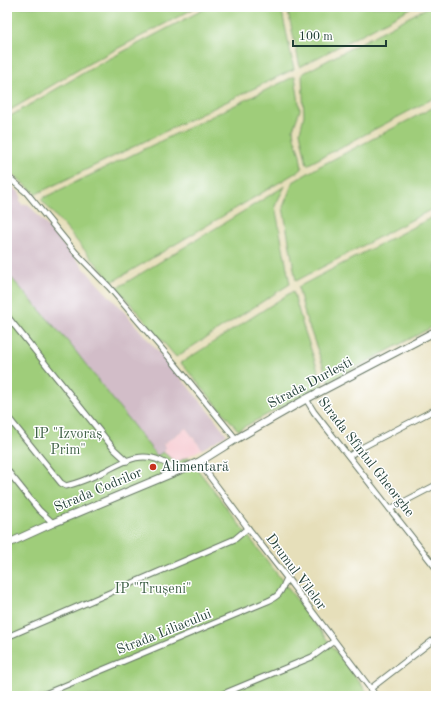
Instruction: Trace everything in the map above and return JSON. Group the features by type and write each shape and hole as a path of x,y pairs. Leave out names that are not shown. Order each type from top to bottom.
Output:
{"street":[{"path":"7,176 26,192 86,265 114,293 236,439"},
{"path":"7,316 114,449 127,461"},
{"name":"Strada Durlești","path":"199,462 236,439 306,400 436,331"},
{"name":"Strada Sfîntul Gheorghe","path":"306,400 390,509 434,562 436,568"},
{"path":"349,456 436,409"},
{"path":"7,416 61,483 66,486 100,474 127,461 144,457 154,458 164,462 178,471"},
{"name":"Strada Codrilor","path":"7,544 53,523 199,462"},
{"name":"Drumul Vilelor","path":"199,462 376,696"},
{"path":"8,473 39,510 53,523"},
{"path":"390,509 436,485"},
{"path":"7,637 235,539 248,528"},
{"name":"Strada Liliacului","path":"40,696 275,598 280,594 287,578"},
{"path":"370,689 436,638"},
{"path":"218,696 312,657 334,641"}],"shaded area":[{"path":"7,182 19,192 22,205 29,205 126,314 209,411 227,435 202,449 186,428 163,444 166,449 157,456 70,344 7,273"},
{"path":"186,428 202,449 176,463 163,452 166,449 163,444"}],"green space":[{"path":"8,7 197,7 88,64 7,112"},
{"path":"208,7 281,7 294,69 36,194 7,169 7,118 92,68"},
{"path":"287,7 413,7 300,67"},
{"path":"428,7 436,7 436,97 307,165 300,132 304,115 302,74"},
{"path":"295,76 300,110 293,129 302,169 112,282 41,199"},
{"path":"436,106 436,207 296,281 283,207 293,182 320,166"},
{"path":"285,186 275,206 290,284 176,357 117,288"},
{"path":"436,215 436,325 329,382 306,318 298,287"},
{"name":"IP \"Trușeni\"","path":"7,273 70,344 157,456 163,452 176,463 188,457 370,696 7,696"},
{"path":"293,291 323,385 238,430 181,363"}],"place":[{"name":"Alimentară","path":"153,467"}],"park label":[{"name":"IP \"Izvoraș Prim\"","path":"68,442"}]}
